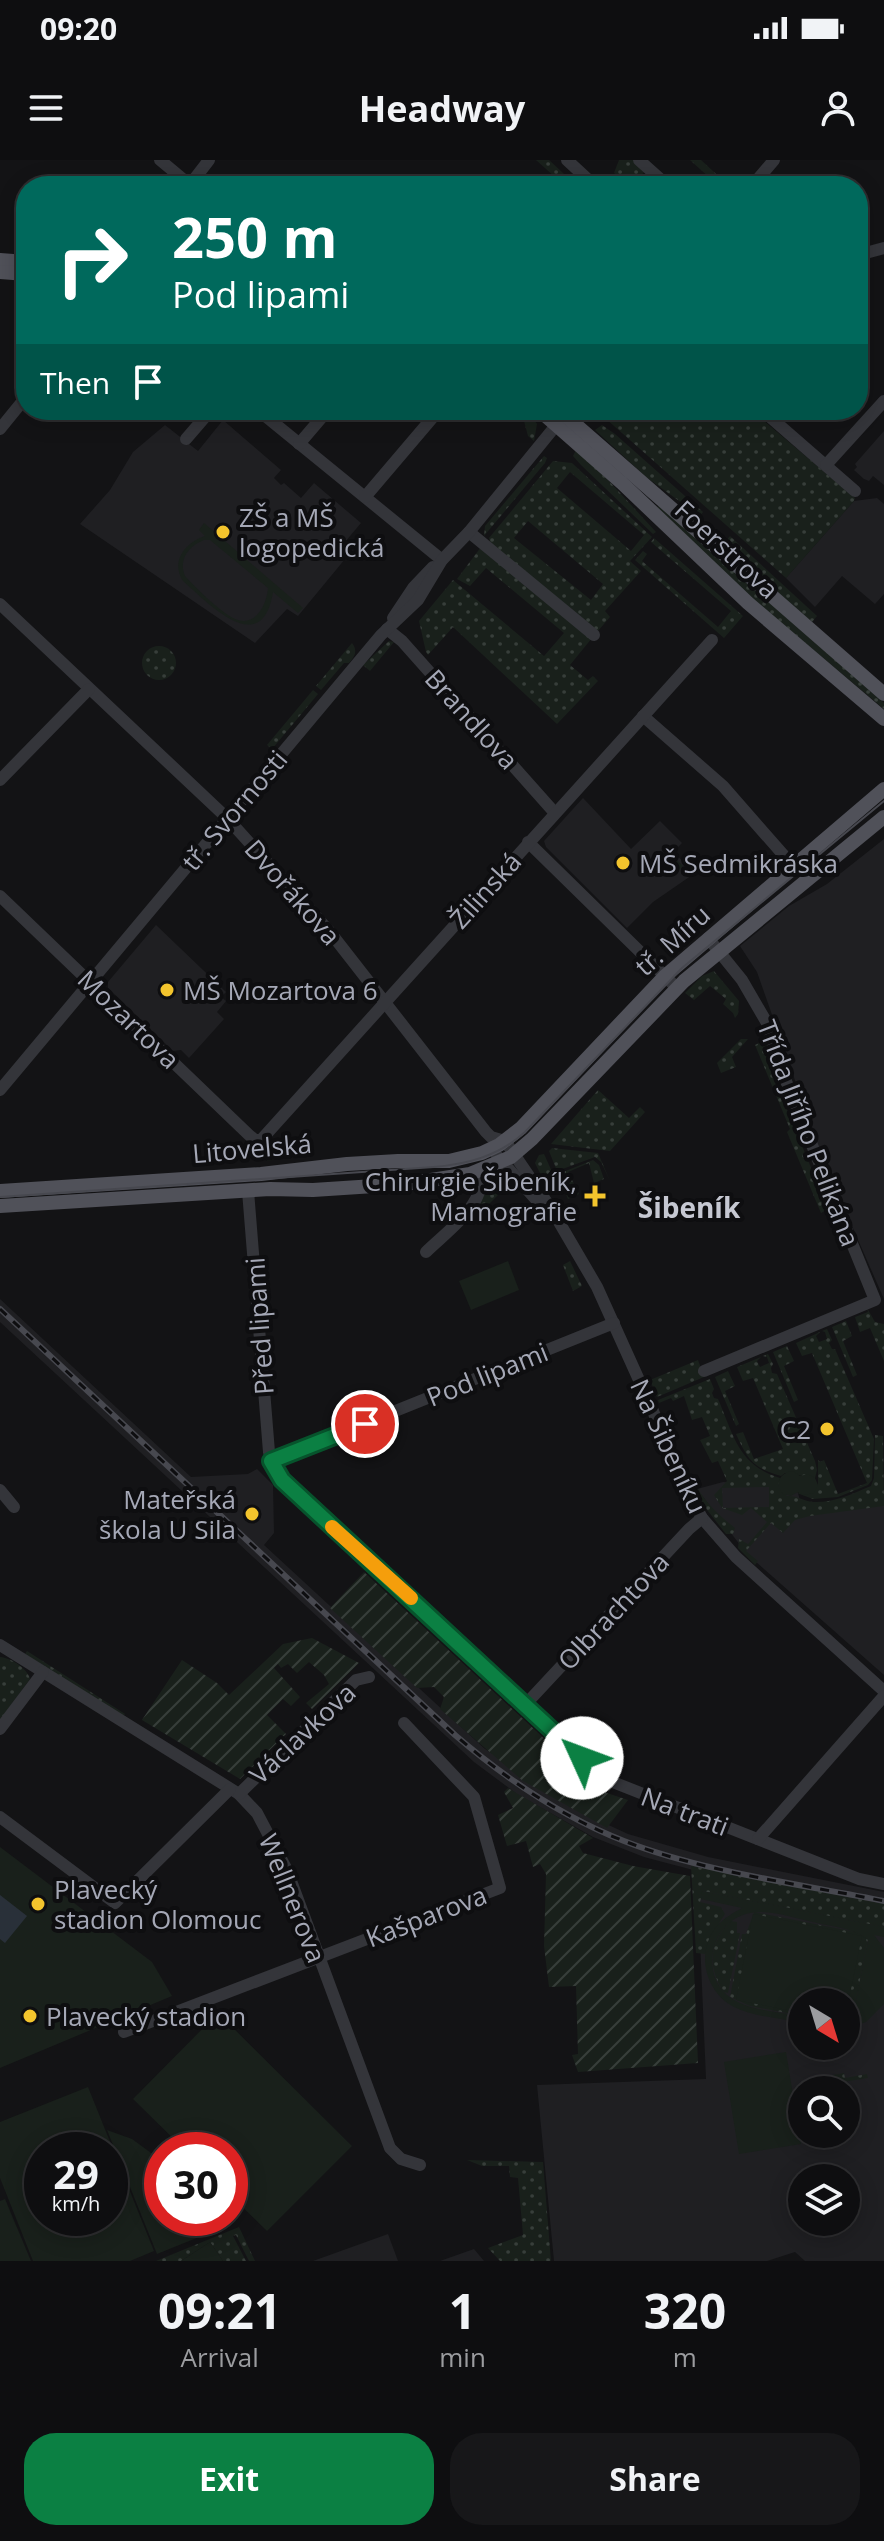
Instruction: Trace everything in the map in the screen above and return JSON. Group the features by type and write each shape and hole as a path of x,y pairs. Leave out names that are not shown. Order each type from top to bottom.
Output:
{"main road":[{"name":"Foerstrova","path":"567,420 748,603 884,719"},
{"name":"Foerstrova","path":"568,420 880,690"},
{"path":"853,692 884,731"},
{"name":"tř. Míru","path":"496,1142 526,1123 665,976 882,790"},
{"name":"tř. Míru","path":"508,1158 532,1139 677,988 884,817"},
{"path":"813,877 847,857 884,827"},
{"name":"Litovelská","path":"0,1191 266,1173 311,1166 449,1161 467,1158 496,1142"},
{"name":"Litovelská","path":"0,1206 405,1184 480,1171 508,1158"}],"street":[{"path":"160,160 179,176"},
{"path":"197,176 209,160"},
{"path":"567,160 584,176"},
{"path":"639,160 657,176"},
{"path":"760,176 774,160"},
{"path":"868,419 884,401"},
{"path":"0,429 16,409"},
{"path":"186,439 202,420"},
{"path":"270,420 442,560"},
{"path":"299,444 319,420"},
{"path":"365,497 430,420"},
{"name":"tř. Svornosti","path":"0,1090 387,629 418,600 442,560 469,532 558,420"},
{"path":"774,420 855,491"},
{"path":"826,465 867,420"},
{"path":"469,532 594,635"},
{"name":"Dvořákova","path":"0,604 227,818 311,909 508,1158"},
{"name":"Brandlova","path":"387,629 402,641 554,812"},
{"name":"Žilinská","path":"259,1140 268,1134 554,812 647,720 712,640"},
{"path":"0,780 89,689"},
{"path":"647,720 723,786 794,867"},
{"path":"528,842 677,988"},
{"name":"Mozartova","path":"0,896 251,1137 259,1140"},
{"name":"Třída Jiřího Pelikána","path":"704,1371 875,1300 779,1064 767,1023 742,980 708,938"},
{"name":"Na Šibeníku","path":"508,1158 558,1221 581,1258 614,1323 679,1476 702,1518 736,1557 884,1693"},
{"path":"426,1252 480,1193 480,1171"},
{"name":"Před lipami","path":"248,1191 271,1461"},
{"name":"Pod lipami","path":"271,1461 614,1323"},
{"name":"Na trati","path":"271,1461 278,1476 610,1782 859,1879 884,1884"},
{"path":"0,1490 14,1507"},
{"name":"Olbrachtova","path":"525,1705 702,1518"},
{"name":"Wellnerova","path":"0,1645 234,1792 257,1813 287,1870 390,2148 401,2159 420,2165"},
{"path":"0,1729 43,1672"},
{"name":"Václavkova","path":"0,1817 115,1903 356,1680 369,1677"},
{"path":"758,1839 884,1693"},
{"name":"Kašparova","path":"124,2032 500,1888 474,1797 404,1723"}],"shaded area":[{"path":"536,160 549,160 566,176 554,176"},
{"path":"619,160 634,160 645,171 641,176 618,176 614,173"},
{"path":"690,160 701,160 718,176 708,176"},
{"name":"ZŠ a MŠ logopedická","path":"223,420 281,470 274,478 281,485 284,483 301,498 314,483 361,523 345,542 350,546 350,553 298,616 287,609 255,643 80,524 110,490 133,452 165,425 198,451"},
{"path":"524,420 534,420 537,424 534,441 528,436"},
{"path":"607,420 763,420 855,498 786,578"},
{"path":"602,425 703,512 700,516 646,477 595,430"},
{"path":"884,431 884,485 873,476 869,481 864,479 854,470 857,467 855,464"},
{"path":"576,450 656,532 653,534 581,465 573,456"},
{"path":"544,456 547,458 545,463 484,536 485,526"},
{"path":"553,461 572,463 652,537 630,561 641,571 605,611 610,617 597,632 489,538","holes":["570,472 644,535 631,551 557,488","528,521 603,584 591,600 514,538"]},
{"path":"877,498 884,504 884,594 875,604 842,576 815,607 786,578 854,501"},
{"path":"659,506 884,703 884,709 747,594"},
{"path":"204,523 303,608 298,613 273,592 267,612 258,622 246,624 219,612 179,574 182,553 205,536 199,530","holes":["204,540 210,540 268,588 260,612 251,620 238,620 225,613 185,576 183,564 186,554"]},
{"path":"730,536 817,616 812,622 725,542"},
{"path":"654,538 743,616 724,638 635,560 643,551 647,554 642,561 718,627 731,611 651,542"},
{"path":"481,547 592,638 570,665 588,680 593,676 598,681 557,724 453,627 428,655 426,652 419,621 453,580 544,656 564,633 486,568 470,586 457,579"},
{"path":"389,641 394,642 370,671 363,665"},
{"path":"352,643 355,651 353,658 349,663 344,663 321,690 316,686"},
{"path":"159,646 171,651 176,663 171,675 159,680 147,675 142,663 147,651"},
{"path":"313,690 318,694 272,749 267,745"},
{"name":"MŠ Sedmikráska","path":"583,798 631,849 660,821 682,843 673,852 695,873 653,902 627,928 546,847 544,841"},
{"path":"884,839 884,1299 823,1160 757,972 740,946 789,906 827,884"},
{"path":"667,851 683,866 673,876 657,861"},
{"name":"MŠ Mozartova 6","path":"156,925 226,992 221,997 226,1001 217,1012 224,1019 189,1058 181,1050 173,1051 108,988 108,982"},
{"path":"714,971 739,1001 735,1018 723,1004 726,999 710,986 694,1000 685,993 702,976"},
{"path":"741,1039 748,1039 732,1057 736,1067 721,1073 717,1063"},
{"path":"768,1039 774,1065 771,1071 824,1199 832,1207 821,1213 755,1045"},
{"path":"598,1090 629,1118 640,1107 645,1112 610,1151 551,1144"},
{"path":"275,1141 289,1157 267,1161 266,1151"},
{"path":"552,1148 598,1153 610,1181 601,1162 595,1157 557,1171 549,1151"},
{"path":"544,1154 553,1174 543,1179 535,1163 539,1155"},
{"path":"593,1160 599,1165 604,1179 594,1183 589,1163 568,1172 579,1194 568,1199 558,1174"},
{"path":"507,1186 472,1221 469,1218 488,1188"},
{"path":"508,1261 519,1290 471,1310 459,1281"},
{"path":"570,1261 582,1286 573,1291 563,1265"},
{"path":"0,1299 191,1477 248,1474 257,1469 273,1485 274,1533 264,1545 485,1749 600,1821 628,1834 708,1857 884,1892 884,2261 805,2261 795,2252 767,2261 554,2261 537,2085 706,2079 697,1871 644,1857 593,1837 517,1794 474,1762 0,1322"},
{"path":"867,1308 875,1322 884,1324 884,1361 870,1328 860,1332 855,1317 868,1312"},
{"path":"846,1321 852,1336 843,1341 857,1375 853,1377 832,1327"},
{"path":"827,1329 832,1340 829,1343 835,1349 874,1439 872,1480 868,1485 838,1497 813,1499 797,1493 818,1485 818,1460 824,1460 838,1494 867,1483 812,1353 802,1356 796,1343 820,1332 816,1336 819,1342 827,1339 822,1331"},
{"path":"787,1346 794,1361 784,1366 798,1400 794,1402 773,1352"},
{"path":"768,1354 773,1364 772,1373 777,1374 815,1461 815,1478 785,1473 781,1476 764,1470 748,1457 736,1434 743,1432 754,1459 783,1449 753,1378 743,1381 737,1367 761,1357 757,1361 760,1367 769,1363 763,1356"},
{"path":"698,1360 704,1377 657,1397 650,1380"},
{"path":"728,1371 735,1386 725,1391 739,1424 736,1426 715,1377"},
{"path":"710,1379 714,1398 718,1399 746,1457 780,1478 778,1487 787,1496 813,1502 850,1495 871,1486 875,1435 883,1436 884,1506 795,1520 783,1533 771,1523 746,1551 758,1561 755,1565 738,1548 739,1539 748,1544 767,1522 751,1508 742,1515 722,1508 714,1495 727,1481 718,1461 712,1463 700,1440 710,1436 702,1417 692,1420 684,1396 673,1401 671,1398 659,1403 658,1400","holes":["769,1487 769,1507 723,1508 722,1488"]},
{"path":"793,1471 800,1476 808,1474 815,1478 818,1485 814,1493 783,1494 778,1487 779,1481 784,1474"},
{"path":"693,1475 704,1498 735,1528 733,1534 726,1534 704,1506 690,1479"},
{"path":"723,1482 796,1486 803,1511 884,1492 884,1675 747,1554 697,1489"},
{"path":"364,1572 601,1791 628,1800 607,1828 523,1781 440,1709 444,1697 434,1687 417,1688 330,1608"},
{"path":"312,1638 359,1663 312,1709 306,1703 329,1684 324,1675 309,1662 297,1673 288,1664 281,1668 278,1664 274,1668 300,1697 291,1706 283,1699 267,1715 286,1734 240,1779 142,1720 182,1660 217,1683 229,1695 283,1644"},
{"path":"27,1651 125,1714 123,1716 25,1654"},
{"path":"0,1657 18,1664 30,1679 0,1720"},
{"path":"508,1788 593,1838 579,1846 583,1853 690,1876 698,2063 578,2072 572,2055 578,2054 576,1986 549,1987 544,1946 546,1874 540,1864 533,1867 526,1841 507,1846 498,1815 513,1808 504,1792"},
{"name":"Plavecký stadion Olomouc","path":"0,1847 152,1962 172,1996 0,2068"},
{"path":"691,1866 884,1904 884,1927 703,1891 700,1902 721,1907 725,1914 710,1938 705,1954 696,1953"},
{"path":"702,1891 884,1927 884,1937 874,1935 884,1948 884,2004 860,2024 859,1988 868,1940 844,1928 758,1912 737,1918 718,1937 712,1963 715,1976 731,1998 747,2006 788,2014 788,2020 734,2007 716,1992 706,1971 705,1959 710,1936 717,1926 742,1908 701,1899"},
{"path":"0,1895 27,1916 5,1943 0,1939"},
{"path":"754,1912 856,1932 868,1939 858,1988 788,1988 788,2013 750,2006 730,1997 742,1934 746,1934"},
{"path":"753,1914 862,1936 851,1988 788,1988 788,2010 736,2000"},
{"path":"731,1921 737,1922 737,1933 740,1933 728,1993 724,1992 715,1974 713,1955 718,1937"},
{"path":"218,2013 352,2146 267,2231 248,2213 248,2132 167,2132 133,2099"},
{"path":"786,2052 790,2076 788,2146 739,2154 724,2062"},
{"path":"88,2087 106,2132 24,2132 24,2236 128,2236 128,2186 144,2226 144,2236 148,2236 154,2251 130,2261 33,2261 0,2178 0,2122"},
{"path":"128,2138 144,2148 144,2222 128,2182"},
{"path":"467,2160 543,2162 551,2261 500,2261 488,2248 523,2235 518,2178 510,2177 509,2166 482,2166"},
{"path":"5,2199 31,2261 0,2261 0,2201"},
{"path":"388,2234 398,2261 313,2261"},
{"path":"150,2236 202,2236 157,2254"},
{"path":"217,2236 233,2236 246,2261 223,2261 210,2242 181,2261 156,2261"},
{"path":"236,2236 243,2236 255,2261 249,2261"},
{"path":"210,2242 223,2261 181,2261"},
{"path":"474,2249 484,2261 440,2261"}],"tram line":[{"path":"0,1197 434,1167 459,1164 494,1153 525,1132 682,968 884,801"}],"railway":[{"path":"0,1309 455,1735 535,1795 600,1831 654,1852 719,1869 884,1901"}],"slow traffic":[{"path":"332,1527 411,1598"}],"place":[{"name":"ZŠ a MŠ logopedická","path":"223,532"},
{"name":"MŠ Sedmikráska","path":"623,863"},
{"name":"MŠ Mozartova 6","path":"167,990"},
{"name":"Chirurgie Šibeník, Mamografie","path":"595,1196"},
{"name":"C2","path":"827,1429"},
{"name":"Mateřská škola U Sila","path":"252,1514"},
{"name":"Plavecký stadion Olomouc","path":"38,1904"},
{"name":"Plavecký stadion","path":"30,2016"}],"district":[{"name":"Šibeník","path":"689,1207"}],"route":[{"path":"365,1424 271,1461 273,1470 582,1758"}]}
